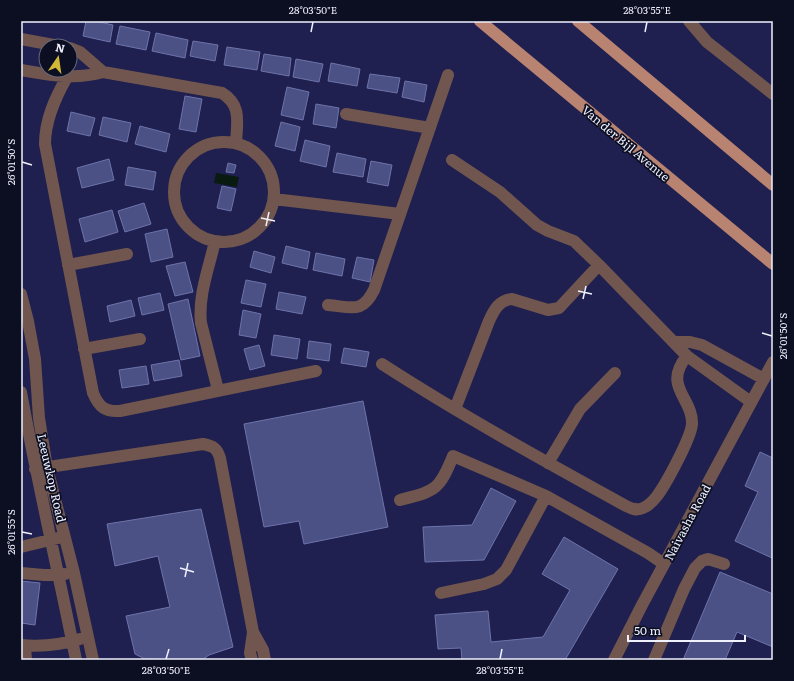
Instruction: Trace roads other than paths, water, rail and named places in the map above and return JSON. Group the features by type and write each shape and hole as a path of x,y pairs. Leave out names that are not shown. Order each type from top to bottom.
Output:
{"main road":[{"name":"Van der Bijl Avenue","path":"480,21 773,264"},
{"path":"578,21 773,185"}],"street":[{"path":"689,21 707,42 773,94"},
{"path":"21,39 38,42"},
{"path":"78,51 103,72"},
{"path":"21,70 38,73"},
{"path":"78,77 86,77 103,72 222,93 234,104 236,111 236,143"},
{"path":"328,305 362,306 367,303 374,290 448,75"},
{"path":"66,78 53,105 47,123 45,144 84,349 93,393 97,403 112,412 120,411 316,371"},
{"path":"346,114 430,128"},
{"path":"220,142 236,143 249,148 261,158 269,170 274,184 274,199 270,212 263,223 253,232 242,238 229,241 215,241 200,236 188,226 178,212 174,197 175,181 180,166 191,154 200,148 220,142"},
{"path":"452,160 500,192 537,225 574,242 599,265 687,356 751,402"},
{"path":"274,199 400,214"},
{"path":"215,241 200,311 201,323 218,390"},
{"path":"68,265 127,254"},
{"path":"455,409 495,308 507,299 512,299 548,310 559,308 599,265"},
{"name":"Leeuwkop Road","path":"21,294 35,359 41,469 52,540 76,660"},
{"path":"84,349 140,339"},
{"path":"675,342 690,342 702,345 762,382"},
{"path":"382,364 455,409 633,510 645,507 656,497 664,485 689,436 692,418 678,383 679,366 687,356"},
{"name":"Naivasha Road","path":"614,660 773,362"},
{"path":"548,463 580,409 615,373"},
{"name":"Leeuwkop Road","path":"21,392 41,469 65,535 93,660"},
{"path":"41,469 203,444 212,446 216,449 220,458 253,632 263,650 265,660"},
{"path":"400,500 424,494 432,490 445,476 453,456 546,496 648,553 664,564"},
{"path":"440,593 484,584 497,579 506,570 546,496"},
{"path":"21,547 52,540 65,535"},
{"path":"654,660 684,589 695,568 702,561 708,559 724,564"},
{"path":"21,573 59,575 74,573"},
{"path":"252,660 250,653 253,632"},
{"path":"26,660 23,646 46,646 89,637"}]}
